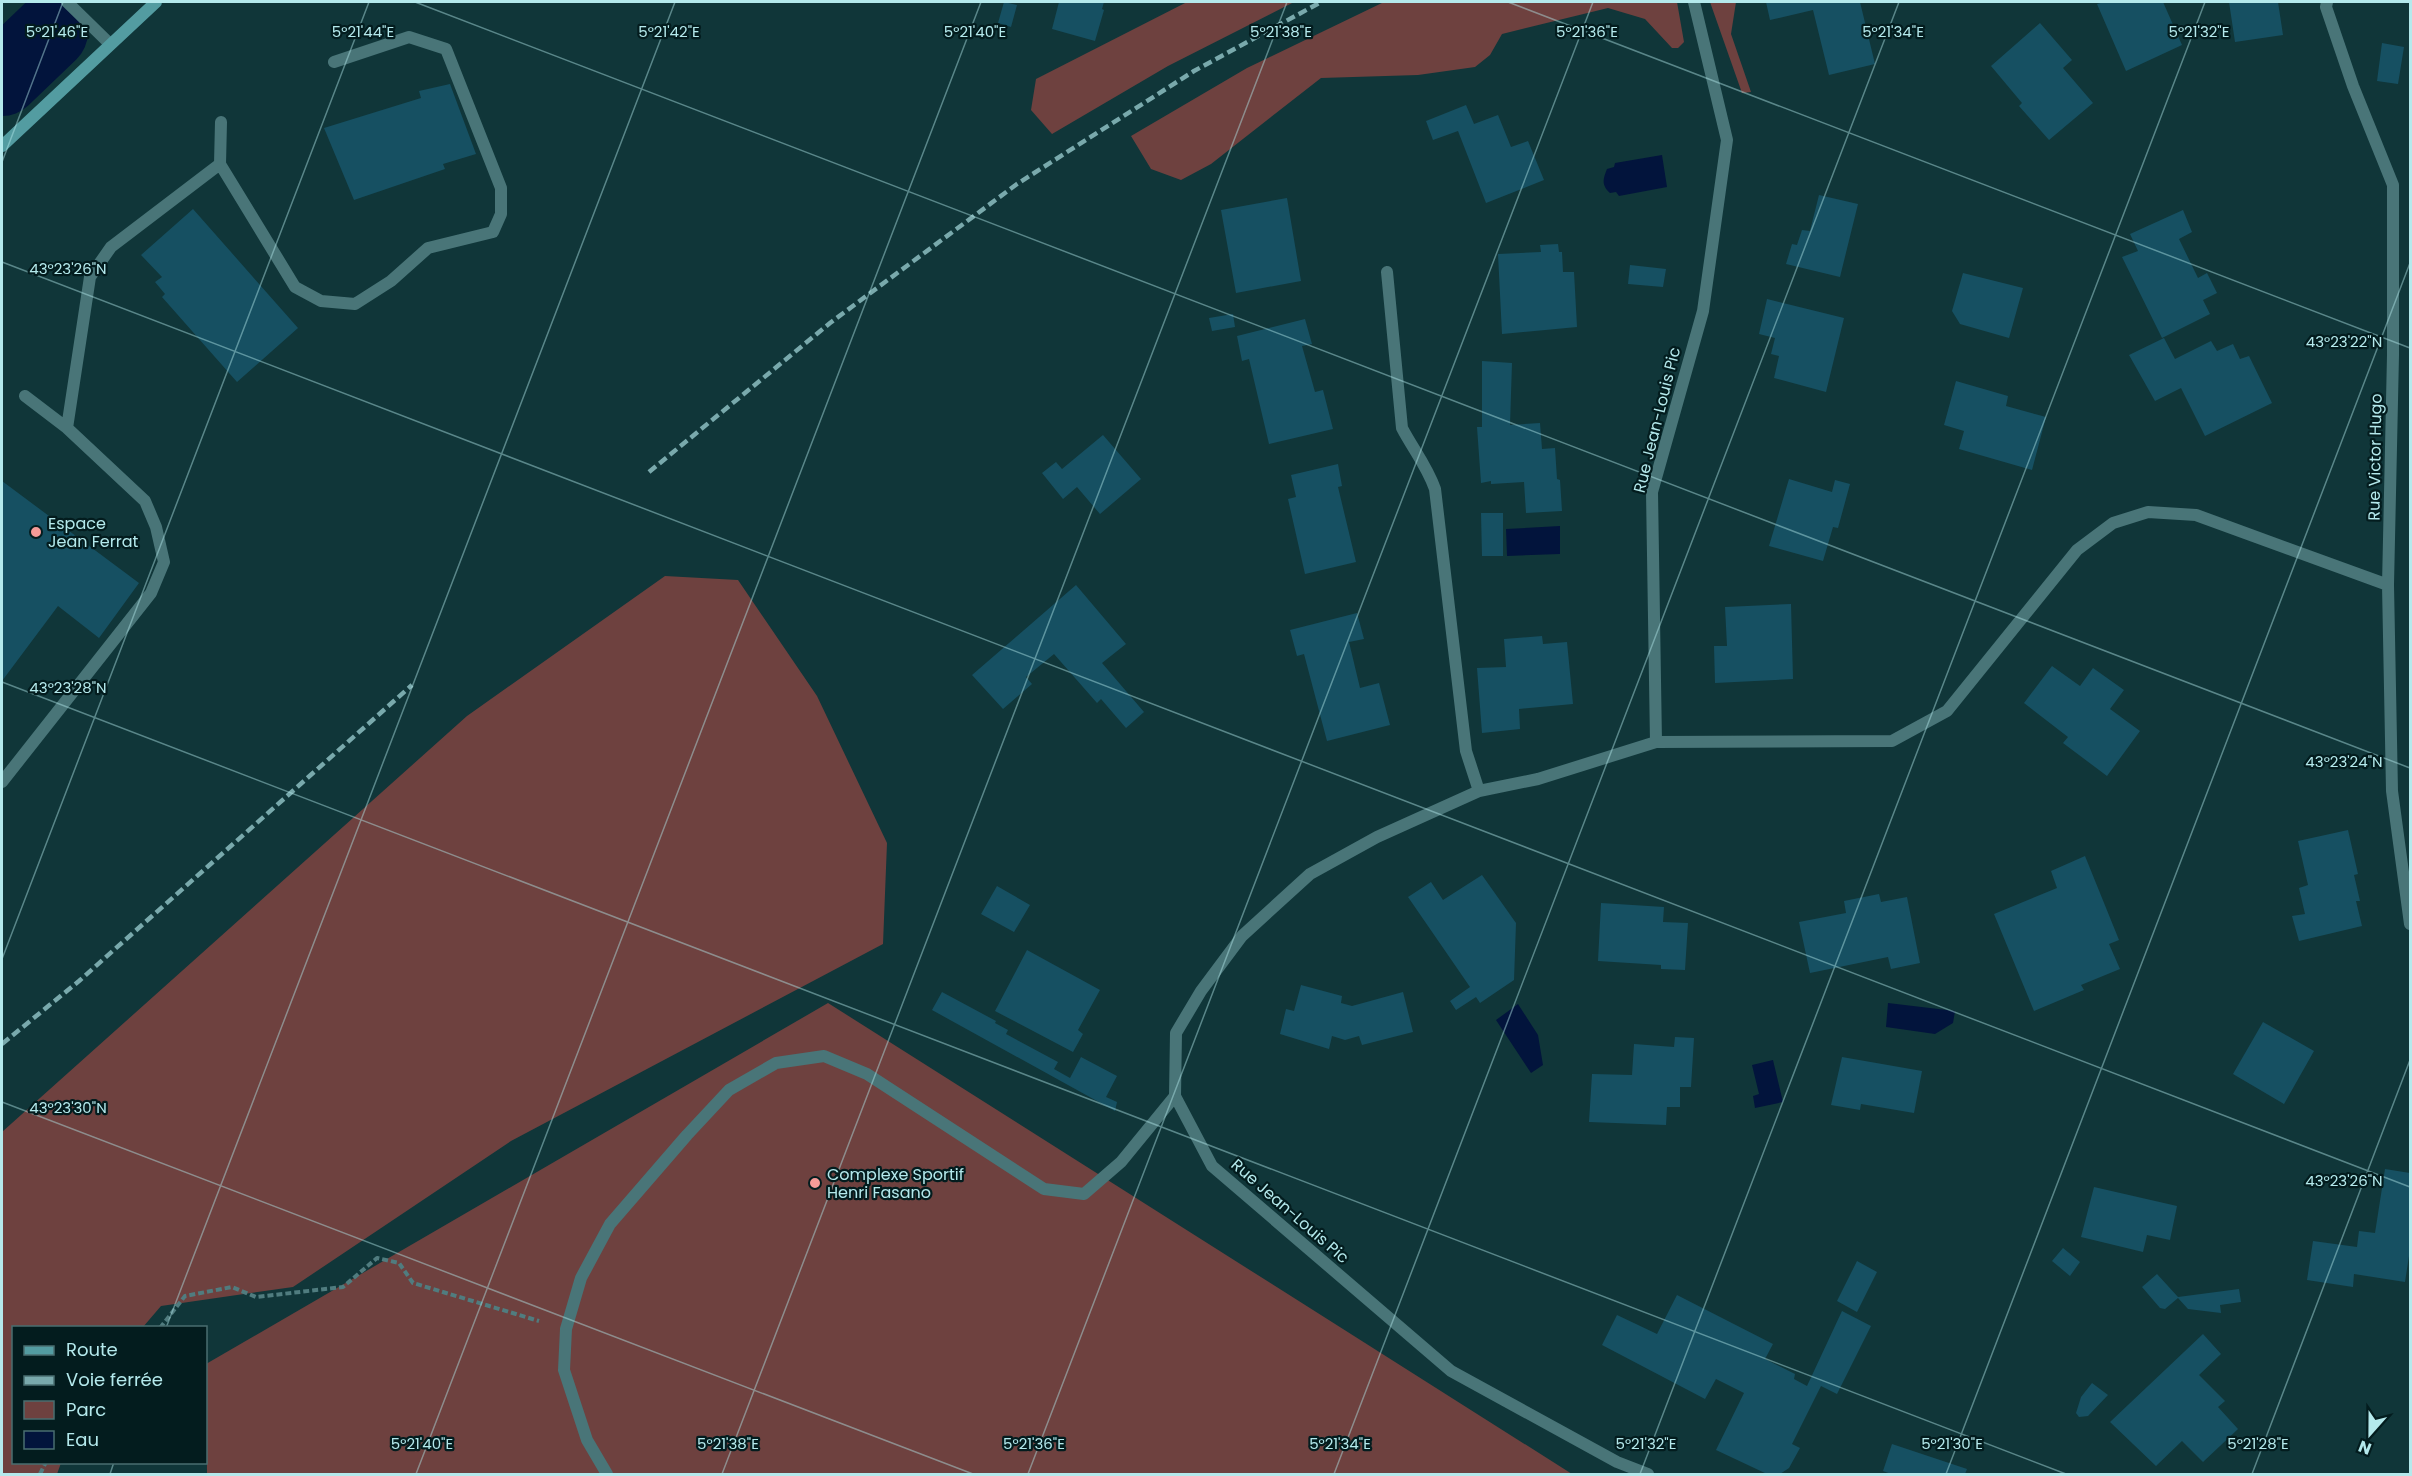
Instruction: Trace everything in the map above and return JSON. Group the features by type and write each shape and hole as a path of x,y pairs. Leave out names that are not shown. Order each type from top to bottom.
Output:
{"main road":[{"path":"2,146 156,2"}],"street":[{"path":"67,2 110,45"},
{"name":"Rue Jean-Louis Pic","path":"1656,741 1652,492 1703,311 1727,140 1694,2"},
{"name":"Rue Victor Hugo","path":"2327,2 2326,7 2353,86 2393,185 2394,356 2388,585 2392,791 2410,924"},
{"path":"221,122 220,164 295,287 321,301 355,304 391,281 428,248 493,232 501,214 501,189 446,49 409,37 334,62"},
{"path":"67,428 90,277 111,247 220,164"},
{"path":"1387,272 1402,428 1427,467 1435,489 1466,751 1479,792"},
{"path":"2,782 151,593 164,562 156,527 145,501 67,428 25,396"},
{"path":"607,1474 586,1440 564,1370 566,1329 581,1278 610,1224 687,1135 729,1090 776,1062 824,1056 867,1074 1044,1189 1084,1194 1121,1162 1174,1096 1176,1033 1201,991 1242,936 1310,874 1377,837 1479,792 1538,779 1656,741 1892,741 1947,711 2077,550 2113,523 2148,512 2196,515 2388,585"},
{"name":"Rue Jean-Louis Pic","path":"1174,1096 1212,1166 1451,1371 1617,1462 1648,1474"}],"path":[{"path":"162,1326 184,1296 232,1287 256,1297 343,1287 377,1258 399,1263 412,1283 566,1329"}],"green space":[{"path":"1187,2 1294,2 1168,66 1052,134 1031,110 1036,79"},
{"path":"1384,2 1677,2 1684,42 1678,48 1672,48 1645,19 1608,8 1502,34 1490,55 1475,67 1418,75 1321,78 1211,164 1181,180 1151,169 1131,136 1247,68"},
{"path":"1710,2 1736,2 1731,34 1751,92 1742,93"},
{"path":"665,576 738,580 817,696 887,843 883,944 511,1141 293,1287 161,1306 144,1326 12,1326 12,1464 61,1464 57,1474 2,1474 2,1132 467,716"},
{"name":"Complexe Sportif Henri Fasano","path":"828,1003 1572,1474 207,1474 207,1363"}],"water":[{"path":"1662,155 1667,187 1619,196 1616,192 1610,193 1605,187 1604,179 1607,169 1614,167 1615,163"},
{"path":"1560,526 1560,554 1507,556 1506,529"},
{"path":"1888,1003 1955,1011 1953,1023 1935,1034 1886,1027"},
{"path":"1518,1004 1538,1035 1543,1065 1531,1073 1496,1020"},
{"path":"1773,1060 1783,1102 1755,1108 1753,1096 1759,1094 1752,1065"}],"building":[{"path":"1004,2 1017,5 1011,27 998,23"},
{"path":"1059,2 1104,2 1095,41 1052,29"},
{"path":"1766,2 1860,2 1875,64 1829,75 1813,10 1770,20"},
{"path":"2163,2 2182,45 2126,71 2097,4"},
{"path":"2229,2 2278,2 2283,35 2235,42"},
{"path":"2040,23 2072,60 2063,68 2093,103 2049,140 2019,106 2022,103 1991,66"},
{"path":"2382,43 2404,47 2398,84 2377,81"},
{"path":"450,84 476,154 443,164 445,169 354,200 324,128 421,98 419,91"},
{"path":"1466,105 1474,124 1498,115 1511,147 1528,141 1544,180 1486,203 1458,131 1433,140 1426,121"},
{"path":"1819,195 1858,204 1840,277 1786,264 1792,244 1797,245 1802,230 1810,231"},
{"path":"1287,198 1301,281 1236,293 1221,210"},
{"path":"193,209 298,328 237,382 162,297 165,294 155,282 162,277 141,255"},
{"path":"2183,210 2192,232 2179,239 2198,278 2207,273 2217,293 2203,300 2210,314 2162,338 2122,257 2138,251 2130,234"},
{"path":"1558,244 1559,252 1562,252 1563,272 1574,272 1577,327 1502,334 1498,254 1541,252 1540,245"},
{"path":"1630,265 1666,269 1663,287 1628,284"},
{"path":"1963,273 2023,288 2009,338 1960,324 1952,311"},
{"path":"1767,299 1844,318 1826,392 1774,378 1779,356 1771,354 1775,338 1759,334"},
{"path":"1233,314 1235,327 1212,331 1209,318"},
{"path":"1305,319 1312,344 1302,346 1315,392 1323,390 1333,429 1269,444 1249,359 1242,361 1237,336"},
{"path":"2164,338 2175,359 2211,341 2217,351 2233,344 2240,359 2249,356 2272,403 2205,436 2181,388 2155,401 2129,355"},
{"path":"1482,361 1512,363 1510,425 1540,423 1542,449 1555,448 1562,511 1526,513 1524,482 1481,483 1477,427 1482,427"},
{"path":"1956,381 2008,396 2006,406 2046,417 2032,470 1959,449 1964,431 1944,425"},
{"path":"1103,435 1141,479 1100,514 1077,487 1063,499 1042,473 1056,462 1062,469"},
{"path":"1338,464 1342,486 1338,487 1356,562 1305,574 1288,499 1296,497 1291,475"},
{"path":"1789,479 1832,492 1835,480 1850,484 1838,528 1833,527 1823,561 1769,546"},
{"name":"Espace Jean Ferrat","path":"2,481 139,583 99,638 58,606 2,681"},
{"path":"1481,513 1503,513 1503,556 1482,556"},
{"path":"1076,585 1126,644 1102,663 1144,712 1126,728 1101,699 1097,703 1054,654 1026,677 1032,684 1003,709 972,675"},
{"path":"1791,604 1793,679 1715,683 1714,646 1727,646 1725,607"},
{"path":"1357,613 1364,639 1349,642 1360,688 1379,683 1390,725 1327,741 1304,654 1297,656 1290,630"},
{"path":"1542,636 1543,644 1567,642 1573,704 1519,709 1520,729 1482,733 1477,668 1506,667 1504,639"},
{"path":"2052,666 2080,686 2093,668 2124,690 2110,709 2140,731 2107,776 2063,743 2068,737 2024,703"},
{"path":"2348,830 2358,874 2354,875 2360,901 2356,901 2362,926 2299,941 2292,916 2305,914 2299,888 2308,885 2298,841"},
{"path":"2085,856 2119,940 2109,944 2120,969 2081,985 2084,990 2034,1011 1994,914 2057,888 2051,871"},
{"path":"1482,875 1516,923 1514,980 1480,1003 1476,997 1456,1010 1450,1001 1470,987 1408,897 1431,882 1443,900"},
{"path":"997,886 1030,905 1014,932 981,914"},
{"path":"1879,894 1881,902 1907,897 1920,963 1891,969 1888,957 1810,973 1799,922 1846,913 1844,901"},
{"path":"1601,903 1664,907 1663,922 1688,923 1685,970 1661,969 1661,965 1598,961"},
{"path":"1027,950 1100,990 1078,1030 1083,1034 1073,1052 995,1011"},
{"path":"1301,985 1342,996 1341,1003 1352,1006 1403,992 1413,1032 1362,1045 1359,1036 1345,1040 1332,1036 1329,1049 1280,1034 1286,1009 1294,1011"},
{"path":"942,992 996,1021 995,1023 1008,1030 1006,1034 1058,1062 1054,1069 1070,1078 1081,1057 1117,1076 1106,1097 1117,1102 1115,1111 932,1010"},
{"path":"2263,1022 2314,1051 2284,1104 2233,1074"},
{"path":"1675,1037 1694,1038 1691,1087 1680,1087 1680,1107 1667,1107 1666,1125 1589,1122 1592,1074 1632,1075 1634,1044 1674,1047"},
{"path":"1842,1057 1922,1071 1914,1113 1861,1104 1860,1110 1831,1105"},
{"path":"2385,1169 2410,1173 2410,1256 2405,1282 2354,1274 2353,1287 2307,1280 2313,1241 2357,1247 2359,1231 2375,1233"},
{"path":"2094,1187 2177,1206 2170,1240 2147,1235 2143,1252 2081,1237"},
{"path":"2063,1248 2080,1262 2070,1276 2052,1261"},
{"path":"1857,1261 1877,1272 1857,1312 1837,1301"},
{"path":"2157,1274 2178,1297 2239,1289 2241,1302 2220,1305 2221,1313 2188,1309 2178,1298 2165,1309 2160,1308 2142,1287"},
{"path":"1677,1295 1773,1344 1765,1359 1795,1374 1794,1379 1807,1386 1842,1311 1871,1326 1837,1394 1821,1386 1792,1444 1800,1448 1789,1468 1780,1474 1767,1474 1716,1450 1744,1393 1716,1379 1705,1399 1602,1345 1617,1315 1657,1334"},
{"path":"2203,1334 2221,1354 2199,1375 2225,1401 2218,1407 2238,1429 2203,1462 2182,1441 2156,1466 2110,1422"},
{"path":"2092,1383 2108,1395 2088,1416 2079,1417 2076,1413 2081,1397"},
{"path":"1892,1444 1967,1469 1965,1474 1891,1474 1883,1471"}],"waterway":[{"path":"2,78 50,32"}],"railway":[{"path":"649,472 830,323 1017,184 1194,71 1321,2"},
{"path":"2,1044 79,981 412,685"}],"place":[{"name":"Espace Jean Ferrat","path":"36,532"},
{"name":"Complexe Sportif Henri Fasano","path":"815,1183"}]}
